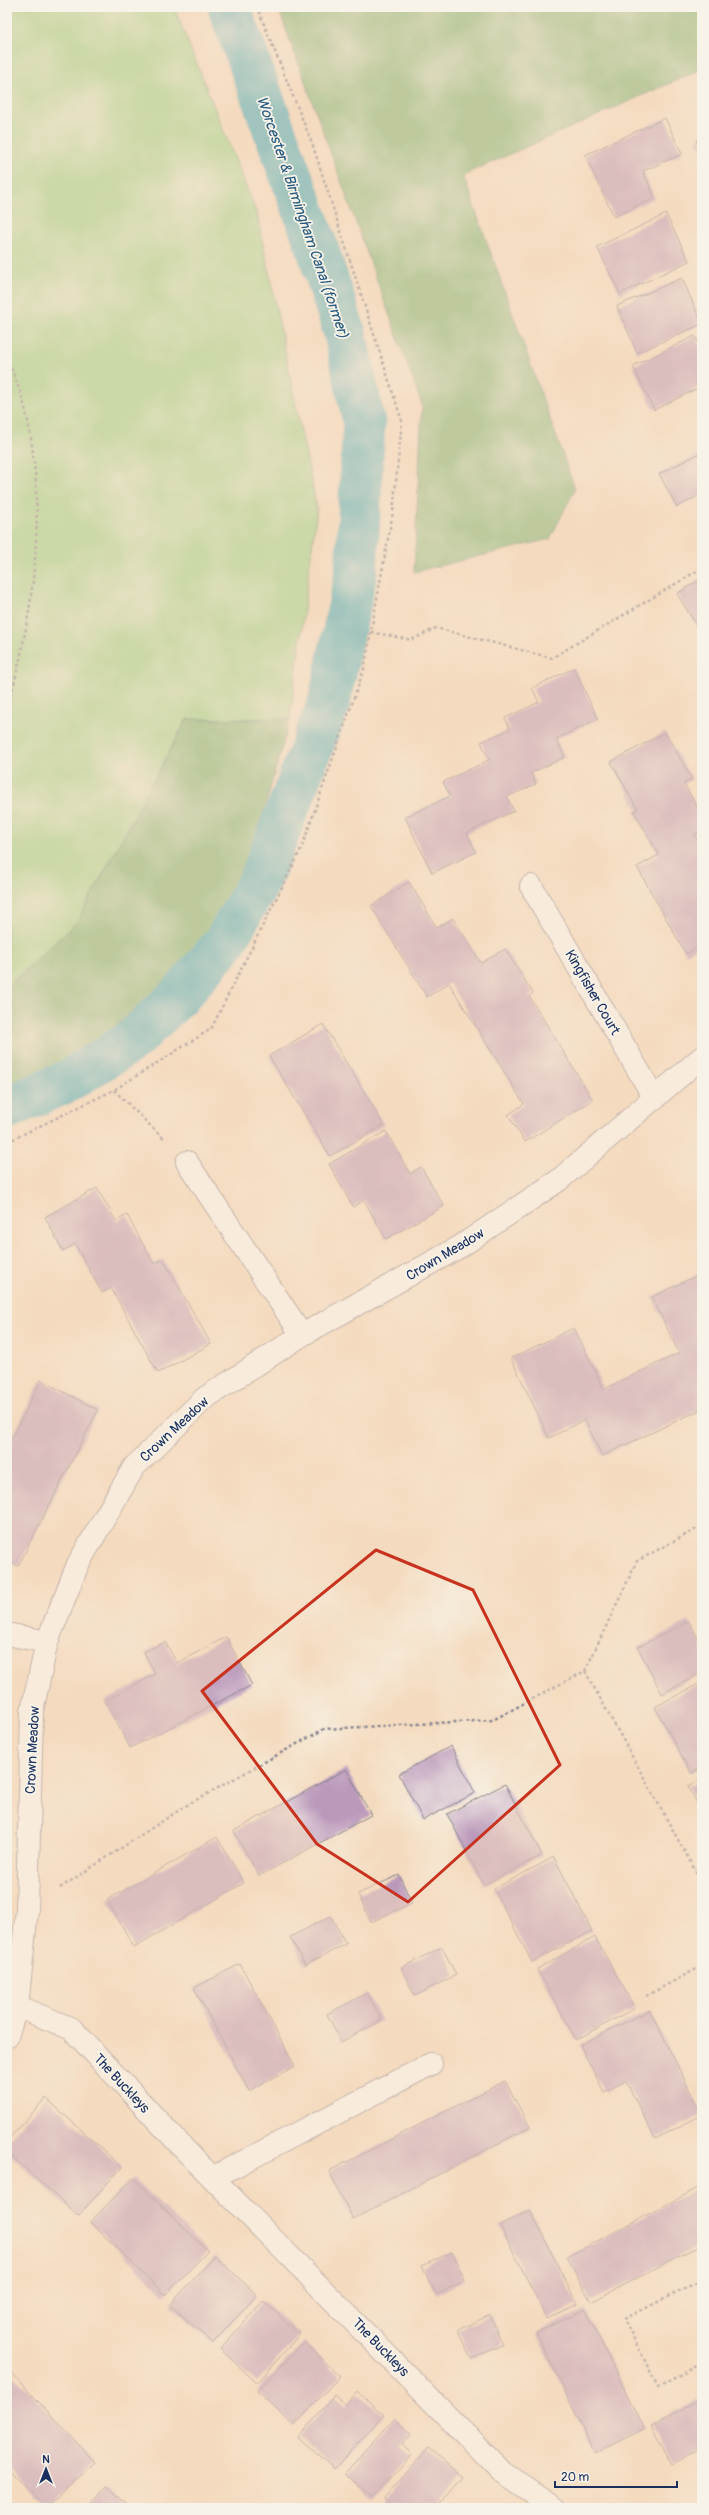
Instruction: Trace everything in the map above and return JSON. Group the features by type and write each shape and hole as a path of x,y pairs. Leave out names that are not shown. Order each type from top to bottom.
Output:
{"street":[{"name":"Kingfisher Court","path":"531,886 655,1099"},
{"name":"Crown Meadow","path":"7,2036 18,2006 27,1910 32,1711 47,1642 78,1564 134,1467 205,1398 302,1335 474,1237 559,1180 702,1058"},
{"path":"187,1162 302,1335"},
{"path":"7,1634 47,1642"},
{"name":"The Buckleys","path":"18,2006 72,2029 187,2152 214,2177 503,2473 555,2508"},
{"path":"214,2177 430,2064"}],"path":[{"path":"7,1142 114,1090 211,1029 302,847 364,669 393,512 402,421 312,143 257,7"},
{"path":"7,357 25,408 34,462 36,525 22,660 7,710"},
{"path":"371,632 411,640 436,628 552,658 702,568"},
{"path":"114,1090 187,1162"},
{"path":"27,1910 187,1805 324,1729 494,1720 585,1671 637,1561 702,1526"},
{"path":"585,1671 702,1883"},
{"path":"646,1996 702,1966"},
{"path":"702,2280 624,2319 658,2387 702,2363"}],"highlighted area":[{"path":"376,1550 473,1590 560,1765 408,1902 317,1844 202,1691"}],"green space":[{"path":"7,7 174,7 257,214 317,509 290,719 187,719 77,922 7,987"},
{"path":"278,7 702,7 702,69 463,175 575,489 550,539 414,572 422,405"},
{"path":"187,719 290,719 246,873 186,965 77,1059 7,1085 7,987 77,922"}],"building":[{"path":"665,118 682,154 643,171 655,198 614,217 585,155"},
{"path":"702,138 702,152 696,140"},
{"path":"666,214 689,261 620,294 597,247"},
{"path":"682,278 702,324 637,353 617,306"},
{"path":"695,336 702,350 702,386 654,410 633,366"},
{"path":"702,452 702,494 677,507 659,474"},
{"path":"702,578 702,634 677,594"},
{"path":"574,668 598,719 556,739 565,757 531,773 536,784 507,797 514,811 467,833 476,852 432,873 405,817 450,796 443,782 489,760 481,742 510,729 505,718 539,702 532,688"},
{"path":"665,732 692,779 684,784 702,815 702,831 694,835 702,849 702,944 686,954 637,867 659,855 634,811 638,810 611,762"},
{"path":"409,882 437,928 453,918 481,963 505,949 533,993 529,996 593,1100 525,1142 508,1115 524,1104 449,983 427,997 371,906"},
{"path":"323,1024 384,1125 330,1156 269,1056"},
{"path":"386,1131 410,1174 421,1167 444,1206 386,1239 364,1200 353,1207 329,1164"},
{"path":"97,1188 116,1221 127,1215 154,1264 163,1259 211,1344 158,1373 111,1288 102,1293 75,1244 63,1251 45,1217"},
{"path":"702,1273 702,1409 602,1456 585,1420 549,1438 511,1358 574,1328 604,1389 679,1353 652,1297"},
{"path":"41,1380 98,1410 18,1566 7,1560 7,1448"},
{"path":"689,1621 702,1646 702,1673 662,1694 638,1647"},
{"path":"226,1637 252,1685 130,1748 105,1701 155,1674 144,1652 165,1642 177,1663"},
{"path":"702,1682 702,1767 691,1773 655,1707"},
{"path":"451,1746 475,1793 423,1820 399,1774"},
{"path":"346,1769 371,1815 259,1876 234,1831"},
{"path":"702,1779 702,1813 688,1786"},
{"path":"505,1784 542,1855 484,1885 447,1814"},
{"path":"217,1837 244,1883 134,1947 107,1900"},
{"path":"554,1857 592,1931 532,1962 494,1889"},
{"path":"399,1875 412,1903 371,1922 358,1894"},
{"path":"331,1916 346,1944 305,1965 290,1937"},
{"path":"595,1937 635,2008 576,2040 537,1969"},
{"path":"442,1947 456,1975 415,1996 401,1968"},
{"path":"240,1964 295,2066 249,2091 194,1988"},
{"path":"367,1993 382,2020 341,2042 327,2014"},
{"path":"650,2010 702,2115 655,2139 626,2081 604,2092 580,2045"},
{"path":"505,2081 530,2127 353,2219 329,2171"},
{"path":"46,2098 122,2167 78,2216 7,2152 7,2141"},
{"path":"133,2178 208,2251 165,2295 90,2222"},
{"path":"702,2186 702,2244 591,2302 567,2257"},
{"path":"530,2210 577,2304 547,2319 500,2225"},
{"path":"452,2252 465,2280 436,2295 422,2266"},
{"path":"215,2256 257,2295 213,2343 170,2305"},
{"path":"263,2301 300,2334 257,2383 220,2349"},
{"path":"585,2309 644,2429 595,2453 536,2333"},
{"path":"490,2315 503,2345 471,2359 458,2330"},
{"path":"304,2342 340,2376 294,2426 257,2391"},
{"path":"7,2368 95,2462 46,2508 7,2466"},
{"path":"358,2392 384,2415 334,2469 298,2437 335,2395 346,2405"},
{"path":"702,2398 702,2449 672,2464 651,2425"},
{"path":"395,2418 412,2434 402,2445 412,2454 372,2498 345,2473"},
{"path":"428,2448 462,2477 436,2508 392,2508 383,2500"},
{"path":"107,2485 130,2508 84,2508"}],"waterway":[{"name":"Worcester & Birmingham Canal (former)","path":"7,1108 68,1081 132,1041 182,993 225,942 261,878 329,703 356,573 364,422 345,334 316,244 229,7"}]}
